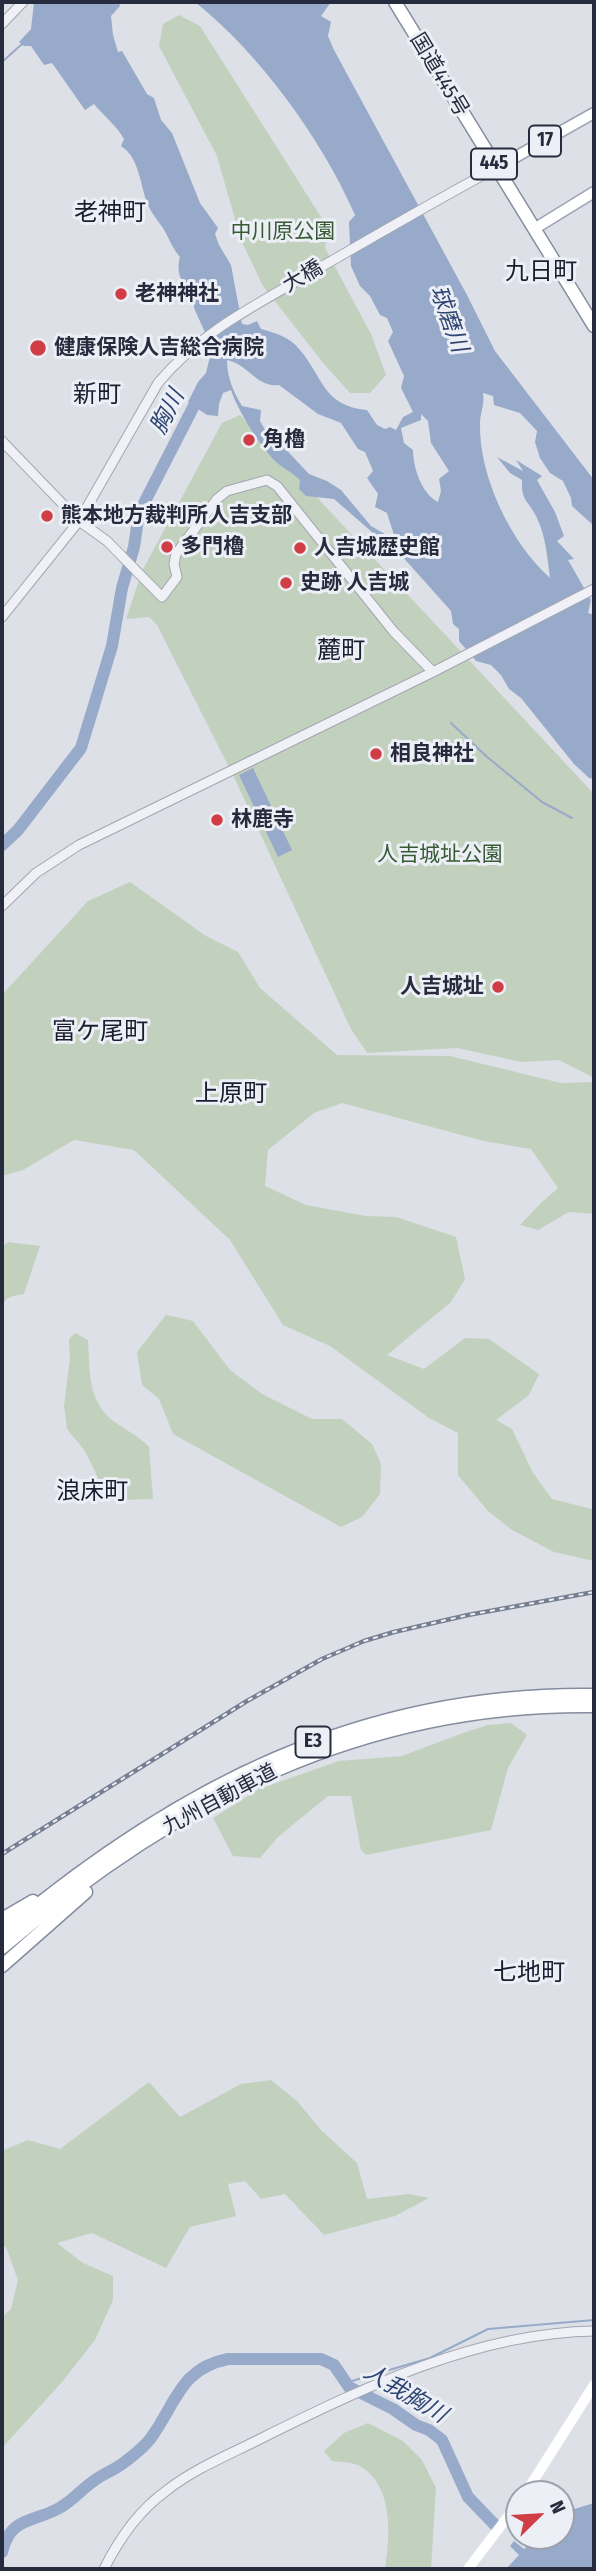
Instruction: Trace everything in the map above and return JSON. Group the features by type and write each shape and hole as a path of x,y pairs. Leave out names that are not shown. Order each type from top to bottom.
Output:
{"highway":[{"name":"国道445号","path":"395,2 594,326"},
{"name":"九州自動車道","path":"2,1934 64,1884 144,1828 203,1793 281,1754 381,1720 459,1704 503,1698 594,1695"},
{"name":"九州自動車道","path":"2,1948 70,1894 150,1837 287,1764 375,1733 415,1723 505,1709 594,1706"},
{"path":"2,1966 150,1837"},
{"path":"2,1919 64,1884"}],"main road":[{"name":"17","path":"496,168 594,113"},
{"path":"534,229 594,192"},
{"path":"534,2480 594,2385"},
{"path":"468,2569 505,2520"}],"street":[{"path":"2,24 23,2"},
{"name":"大橋","path":"2,617 79,521 158,383 200,340 256,304 496,168"},
{"path":"2,441 79,521 107,541 162,597 177,577 174,565 176,554 217,499 227,491 267,481 277,486 394,632 433,672"},
{"path":"2,906 36,873 79,845 433,672 594,589"},
{"path":"104,2569 115,2546 139,2514 165,2491 193,2473 322,2408 406,2373 493,2344 547,2333 594,2331"}],"green space":[{"name":"中川原公園","path":"179,15 200,26 328,228 325,248 371,334 386,375 370,393 350,393 263,286 241,240 217,156 159,46 163,24"},
{"name":"人吉城址公園","path":"240,415 594,794 594,1078 559,1060 522,1062 457,1048 367,1053 351,1029 233,775 157,625 149,617 126,619 142,571 222,423"},
{"path":"130,882 206,936 238,952 260,988 337,1055 450,1056 561,1083 594,1082 594,1214 569,1212 538,1230 520,1225 558,1188 531,1149 484,1141 342,1103 314,1113 268,1150 265,1186 306,1205 366,1216 396,1217 456,1237 465,1279 451,1302 387,1355 424,1369 465,1338 489,1339 539,1374 529,1395 496,1420 512,1429 533,1473 552,1499 594,1508 594,1561 554,1552 512,1530 488,1511 458,1475 458,1433 429,1418 330,1346 283,1325 230,1240 134,1150 74,1140 23,1170 2,1176 2,995 88,901"},
{"path":"8,1242 40,1246 24,1294 6,1300 2,1310 2,1247"},
{"path":"166,1315 193,1321 230,1370 262,1394 312,1419 342,1419 372,1444 381,1464 380,1494 362,1517 341,1527 173,1434 159,1399 142,1385 137,1352"},
{"path":"75,1333 88,1340 91,1384 98,1404 113,1421 149,1447 153,1499 120,1500 99,1480 85,1451 67,1429 64,1406 70,1358 69,1339"},
{"path":"511,1723 527,1735 508,1768 491,1830 366,1855 361,1850 351,1796 328,1796 278,1837 260,1858 233,1856 213,1818 259,1789 339,1761 402,1756 488,1725"},
{"path":"271,2080 297,2101 322,2131 357,2163 367,2199 409,2194 429,2198 395,2216 324,2235 285,2194 261,2199 245,2181 228,2184 236,2216 190,2227 166,2268 92,2233 57,2243 83,2263 113,2276 113,2300 95,2340 62,2382 2,2448 2,2317 11,2309 18,2280 6,2247 2,2247 2,2151 28,2140 60,2149 149,2082 180,2117 241,2084"},
{"path":"368,2423 403,2441 422,2460 436,2488 431,2569 385,2569 387,2513 379,2486 360,2466 332,2461 324,2451 344,2433"}],"water":[{"name":"球磨川","path":"34,2 119,2 120,6 111,16 118,52 122,51 147,94 154,98 161,120 172,133 200,203 218,228 215,234 231,265 242,324 248,325 257,321 261,329 292,342 308,360 326,389 341,403 367,410 377,425 396,430 403,417 413,412 401,388 404,376 388,341 393,332 387,318 380,315 370,296 360,286 351,266 349,222 355,215 325,157 287,99 242,46 195,2 331,2 321,16 331,22 328,36 334,50 495,351 594,480 594,526 572,506 563,481 550,473 540,458 535,442 537,431 520,413 494,405 493,396 483,393 480,424 485,465 491,487 510,528 522,547 550,578 542,531 524,496 522,480 510,473 497,457 523,471 516,460 542,476 537,480 555,512 564,536 557,541 574,559 568,560 591,600 588,613 594,615 594,779 589,778 574,764 491,665 476,661 459,641 459,629 453,624 451,611 393,546 372,532 334,499 306,496 299,489 300,480 274,460 256,436 231,390 223,393 218,416 207,415 188,402 206,373 212,348 194,308 194,297 181,279 180,257 148,205 136,165 121,146 124,139 121,134 94,104 85,110 52,63 44,65 31,46 24,46 19,42 31,29","holes":["227,360 241,366 265,383 279,385 318,414 341,423 358,449 365,452 373,471 367,478 378,494 375,507 387,513 394,535 402,544 371,526 341,490 309,474 278,441 268,435 260,421 261,410 242,406 229,378","421,414 428,421 431,443 449,471 439,479 441,491 438,502 427,493 420,480 413,450 404,443 401,428 421,420"]},
{"path":"253,768 292,850 278,857 239,775"},
{"path":"594,2503 594,2569 506,2569 519,2555 514,2550 575,2550 575,2509"}],"waterway":[{"path":"2,62 22,44"},
{"name":"胸川","path":"2,845 18,830 81,748 112,646 139,513 201,392"},
{"path":"451,723 542,802 572,818"},
{"path":"345,2383 430,2358 488,2329 594,2320"},
{"name":"人我胸川","path":"2,2552 6,2540 18,2526 61,2507 139,2451 153,2435 190,2378 213,2363 228,2359 321,2359 334,2365 349,2387 393,2409 442,2440 468,2497 495,2525"}],"railway":[{"path":"2,1854 247,1701 322,1659 364,1641 394,1632 468,1615 594,1592"}],"place":[{"name":"老神神社","path":"121,294"},
{"name":"健康保険人吉総合病院","path":"38,348"},
{"name":"角櫓","path":"249,440"},
{"name":"熊本地方裁判所人吉支部","path":"47,516"},
{"name":"多門櫓","path":"167,547"},
{"name":"人吉城歴史館","path":"300,548"},
{"name":"史跡 人吉城","path":"286,583"},
{"name":"相良神社","path":"376,754"},
{"name":"林鹿寺","path":"217,820"},
{"name":"人吉城址","path":"498,987"}],"district":[{"name":"老神町","path":"110,213"},
{"name":"九日町","path":"541,272"},
{"name":"新町","path":"97,395"},
{"name":"麓町","path":"341,651"},
{"name":"富ケ尾町","path":"100,1032"},
{"name":"上原町","path":"231,1094"},
{"name":"浪床町","path":"92,1492"},
{"name":"七地町","path":"529,1973"}]}
